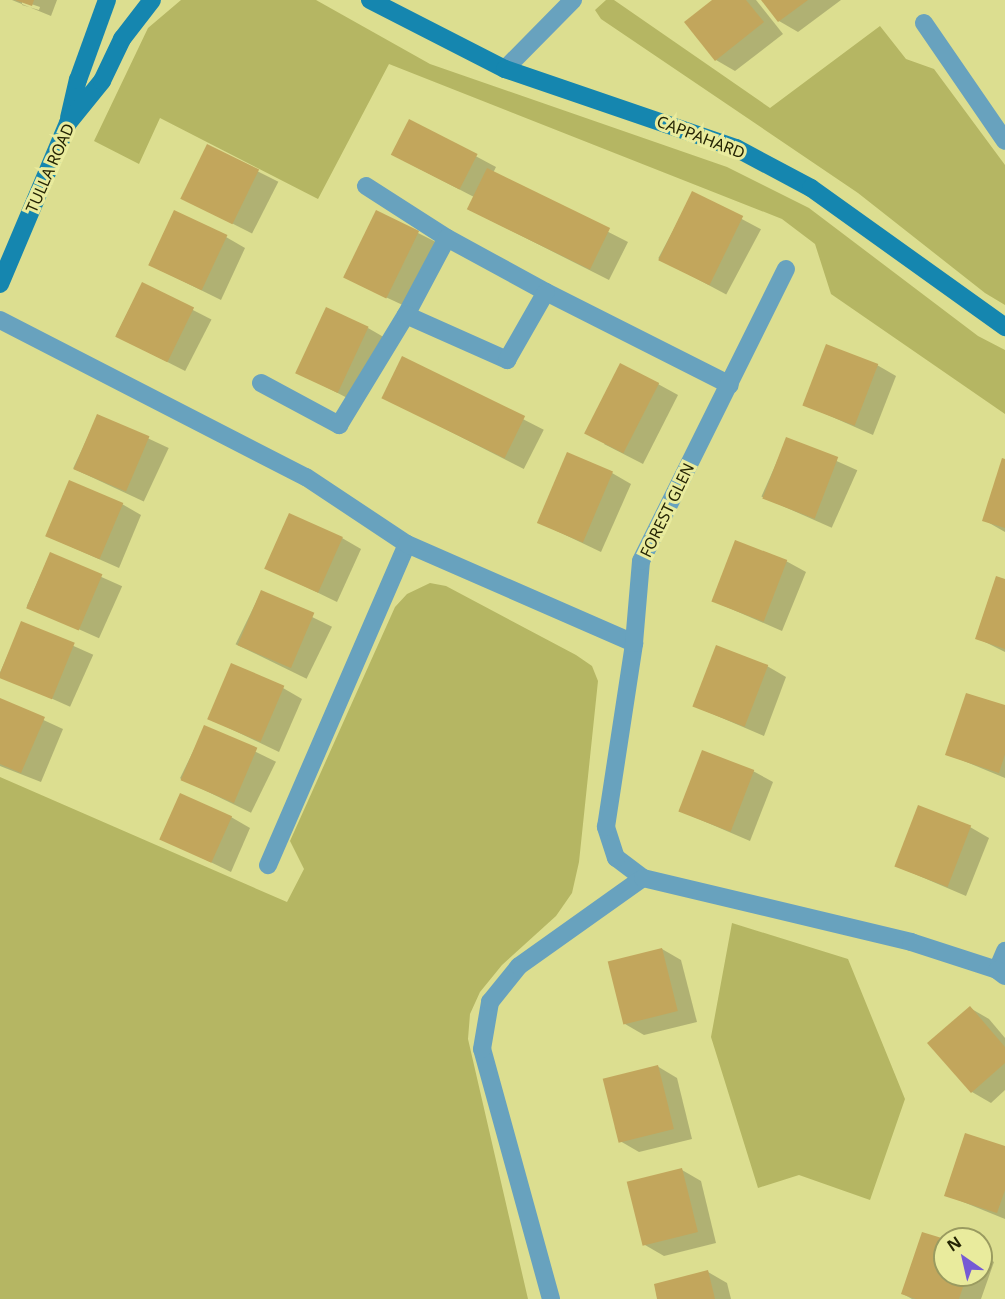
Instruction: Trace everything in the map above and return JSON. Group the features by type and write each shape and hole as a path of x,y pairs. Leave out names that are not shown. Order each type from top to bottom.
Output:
{"main road":[{"path":"68,123 78,80 107,0"},
{"name":"TULLA ROAD","path":"0,284 68,123 102,81 122,39 152,0"},
{"name":"CAPPAHARD","path":"370,0 505,69 736,148 811,188 1005,327"}],"street":[{"path":"505,69 573,0"},
{"path":"924,23 1005,141"},
{"path":"366,186 447,238 546,292 730,385"},
{"path":"261,383 339,425 406,315 447,238"},
{"name":"FOREST GLEN","path":"643,878 616,858 606,827 634,643 641,561 786,269"},
{"path":"406,315 507,360 546,292"},
{"path":"0,320 306,477 407,544 634,643"},
{"path":"268,865 407,544"},
{"path":"551,1299 482,1049 490,1002 519,966 643,878 911,942 1001,973 1005,951"}],"shaded area":[{"path":"181,0 316,0 430,64 727,167 809,208 978,336 1005,350 1005,414 831,294 815,244 782,219 389,64 318,199 160,118 139,164 94,141 148,28"},
{"path":"606,0 614,0 770,108 880,26 906,59 934,69 1005,165 1005,305 985,293 858,193 601,19 595,10"},
{"path":"430,583 446,586 576,655 592,666 598,681 579,862 572,893 556,916 502,965 480,992 470,1014 468,1039 528,1299 0,1299 0,777 287,902 304,869 290,841 395,607 407,594"},
{"path":"732,923 848,959 905,1099 870,1200 799,1175 758,1188 711,1037"}],"building":[{"path":"15,0 34,0 32,6"},
{"path":"712,0 746,0 764,22 715,61 684,22"},
{"path":"761,0 808,0 778,22"},
{"path":"409,119 478,154 459,190 391,155"},
{"path":"207,144 259,169 232,224 180,199"},
{"path":"487,168 610,228 590,269 467,209"},
{"path":"692,191 743,216 709,285 658,260"},
{"path":"174,210 227,235 202,290 148,265"},
{"path":"376,210 419,231 386,298 343,277"},
{"path":"142,282 194,307 167,362 115,337"},
{"path":"326,307 369,327 338,393 295,373"},
{"path":"826,344 878,364 855,426 802,406"},
{"path":"402,356 525,416 505,458 381,398"},
{"path":"620,363 659,383 623,453 584,433"},
{"path":"97,414 149,436 126,492 74,469"},
{"path":"786,437 838,457 815,519 762,499"},
{"path":"567,452 613,472 583,542 537,523"},
{"path":"1002,458 1005,459 1005,528 982,521"},
{"path":"69,480 123,503 99,559 45,536"},
{"path":"289,513 343,537 318,593 264,569"},
{"path":"735,540 787,560 764,622 711,602"},
{"path":"50,552 102,574 79,630 26,608"},
{"path":"996,576 1005,579 1005,649 975,639"},
{"path":"261,590 314,613 291,668 238,645"},
{"path":"21,621 75,643 52,699 0,678 0,673"},
{"path":"716,645 768,665 745,727 692,707"},
{"path":"231,663 284,686 261,742 207,719"},
{"path":"966,693 1005,705 1005,754 999,773 945,755"},
{"path":"0,698 45,717 21,773 0,764"},
{"path":"204,725 257,748 234,803 181,780"},
{"path":"702,750 754,770 731,832 678,812"},
{"path":"180,793 232,816 211,863 159,840"},
{"path":"918,805 971,825 948,887 894,867"},
{"path":"662,948 678,1011 623,1025 608,962"},
{"path":"970,1006 1005,1047 1005,1063 971,1093 927,1043"},
{"path":"658,1065 674,1129 619,1143 603,1079"},
{"path":"965,1133 1005,1146 1005,1190 997,1213 944,1196"},
{"path":"682,1168 698,1232 643,1246 627,1182"},
{"path":"922,1232 933,1235 933,1287 963,1287 959,1299 916,1299 901,1294"},
{"path":"708,1270 715,1299 657,1299 654,1284"}]}
